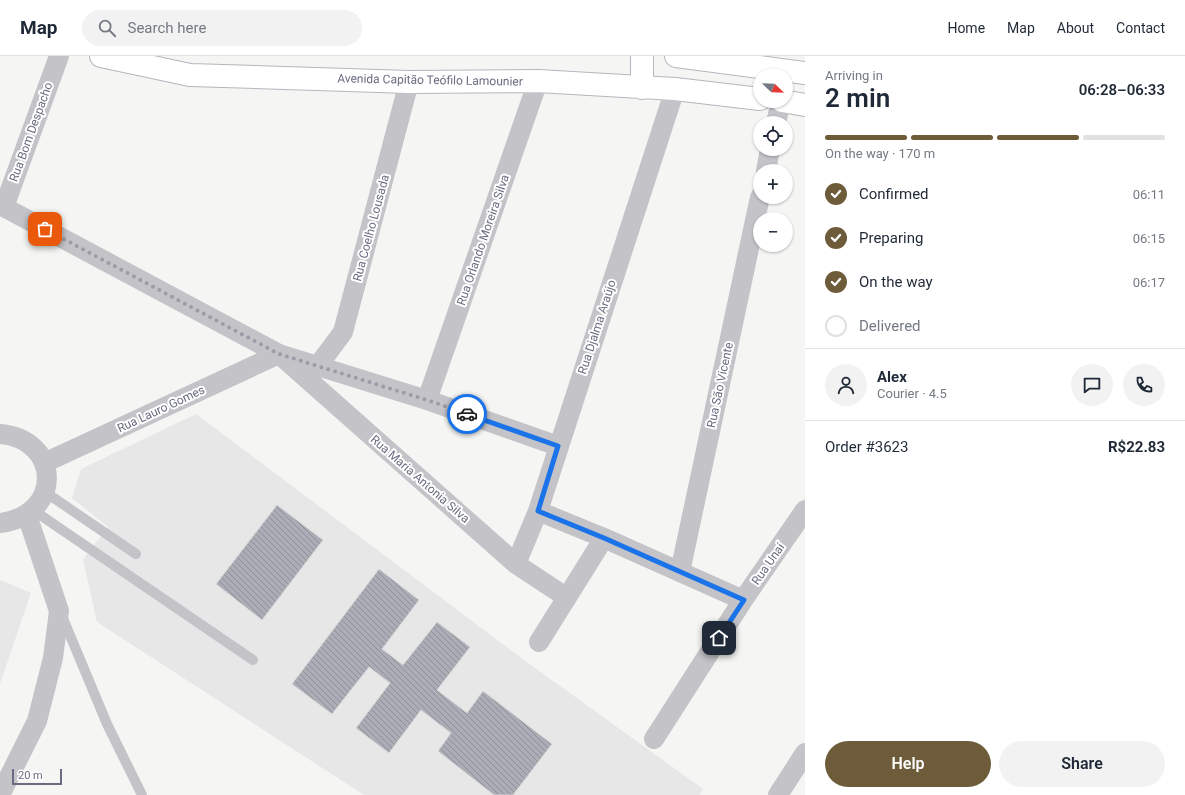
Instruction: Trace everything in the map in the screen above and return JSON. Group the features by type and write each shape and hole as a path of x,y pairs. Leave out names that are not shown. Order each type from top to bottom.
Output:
{"main road":[{"name":"Avenida Capitão Teófilo Lamounier","path":"101,56 190,75 410,82 538,81 675,90 753,97"},
{"path":"642,56 642,88"},
{"path":"676,56 759,68"},
{"path":"793,103 805,105"}],"street":[{"name":"Rua Bom Despacho","path":"2,206 59,56"},
{"name":"Rua Orlando Moreira Silva","path":"427,400 538,81"},
{"name":"Rua Coelho Lousada","path":"317,367 343,332 410,82"},
{"name":"Rua Djalma Araújo","path":"516,564 538,511 675,90"},
{"name":"Rua São Vicente","path":"680,572 759,204"},
{"path":"2,206 279,354 427,400 558,446"},
{"name":"Rua Lauro Gomes","path":"44,463 279,354"},
{"name":"Rua Maria Antonia Silva","path":"279,354 516,564 566,598"},
{"path":"0,434 14,436 27,442 37,451 44,463 46,477 45,492 38,505 15,521 0,523"},
{"name":"Rua Unaí","path":"654,739 744,600 805,510"},
{"path":"538,511 604,538 744,600"},
{"path":"0,795 37,721 53,658 59,611 30,512"},
{"path":"539,642 604,538"},
{"path":"778,795 797,782 805,753"}],"lane":[{"path":"45,492 136,554"},
{"path":"30,512 253,660"},
{"path":"59,611 107,724 142,795"}],"shaded area":[{"path":"196,414 524,660 703,789 699,795 364,795 97,622 83,559 108,527 72,498 81,469"},
{"path":"0,580 31,593 0,684"}],"building":[{"path":"277,505 323,540 262,620 216,584"},
{"path":"379,569 419,600 382,649 403,665 437,622 470,647 437,690 467,713 483,691 552,744 513,795 494,795 438,751 451,733 421,710 389,753 356,728 390,683 369,667 332,714 292,684"}],"way so far":[{"path":"45,229 279,354 467,414"}],"route":[{"path":"467,414 558,446 538,511 604,538 744,600 719,638"}]}
